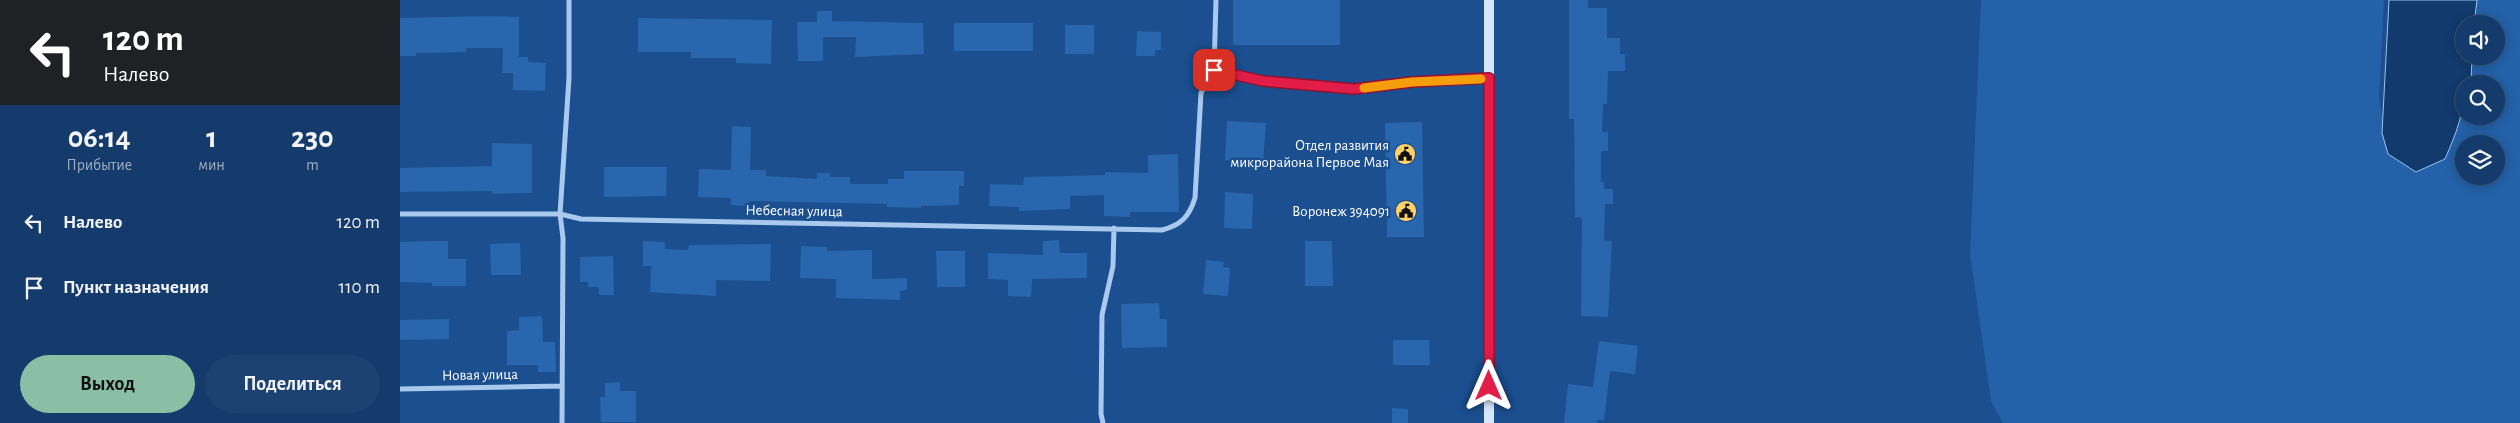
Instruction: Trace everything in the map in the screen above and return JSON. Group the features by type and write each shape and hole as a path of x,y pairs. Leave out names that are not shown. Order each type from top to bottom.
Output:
{"street":[{"path":"562,423 563,238 560,214 569,78 569,0"},
{"path":"1216,0 1214,70 1263,81 1354,89 1412,82 1489,78"},
{"path":"1488,0 1489,423"},
{"name":"Небесная улица","path":"400,214 560,214 581,220 1162,230 1175,227 1185,220 1191,211 1195,198 1201,93 1214,70"},
{"path":"1104,423 1101,414 1102,315 1113,266 1114,228"},
{"name":"Новая улица","path":"400,389 561,386"}],"shaded area":[{"path":"1981,0 2384,0 2379,97 2388,154 2445,159 2458,125 2505,125 2505,75 2471,75 2472,65 2505,65 2505,15 2475,15 2477,0 2520,0 2520,423 2003,423 1991,401 1970,254"},
{"path":"2389,0 2477,0 2475,15 2455,15 2455,65 2472,65 2471,75 2455,75 2455,125 2458,125 2445,159 2416,172 2388,154 2382,133"}],"building":[{"path":"1233,0 1340,0 1340,45 1233,45"},
{"path":"1569,0 1588,0 1588,8 1607,8 1607,38 1620,38 1620,54 1625,54 1625,71 1608,71 1607,104 1603,104 1602,132 1608,132 1608,151 1601,151 1601,182 1604,182 1604,189 1613,189 1613,204 1605,204 1604,241 1612,241 1608,317 1581,316 1582,218 1575,217 1574,119 1569,119"},
{"path":"817,11 832,11 832,21 923,23 924,54 855,57 856,37 823,37 823,61 798,61 797,22 817,22"},
{"path":"519,17 519,57 528,57 528,62 546,63 545,91 513,90 513,73 502,73 503,48 466,48 466,52 416,53 416,56 400,56 400,18"},
{"path":"638,18 772,20 771,64 736,63 736,58 691,58 691,52 638,52"},
{"path":"954,23 1033,23 1033,51 954,51"},
{"path":"1065,25 1094,25 1094,54 1065,54"},
{"path":"1137,31 1161,32 1161,50 1155,50 1155,56 1136,56"},
{"path":"1227,121 1266,123 1263,163 1225,160"},
{"path":"1422,122 1424,237 1387,237 1385,123"},
{"path":"732,126 751,127 750,170 766,170 766,176 817,179 817,173 830,173 830,177 850,177 850,184 888,184 888,179 904,179 904,171 964,171 964,186 959,186 959,205 921,206 921,208 887,207 887,204 749,201 749,206 731,205 731,198 698,197 699,169 731,170"},
{"path":"492,143 532,144 532,193 492,194 492,191 400,192 400,168 492,166"},
{"path":"1178,154 1179,212 1130,212 1130,217 1104,216 1104,195 1070,196 1070,209 1019,211 1019,207 989,206 990,184 1023,185 1024,177 1105,175 1105,172 1148,173 1148,155"},
{"path":"604,167 667,167 666,196 604,197"},
{"path":"1225,192 1253,194 1252,229 1224,228"},
{"path":"1059,240 1060,253 1087,253 1087,278 1032,279 1031,297 1008,296 1008,280 988,279 988,253 1043,255 1043,241"},
{"path":"448,241 448,259 466,259 466,286 432,286 432,283 400,282 400,242"},
{"path":"643,241 665,242 665,249 688,250 689,245 771,244 770,281 716,280 716,296 650,292 651,266 643,266"},
{"path":"1305,241 1332,241 1333,286 1305,286"},
{"path":"520,243 521,275 491,275 490,244"},
{"path":"801,246 827,247 827,251 872,250 872,279 907,278 907,290 900,291 900,300 836,298 836,279 800,278"},
{"path":"936,251 965,251 965,287 937,287"},
{"path":"613,256 614,295 599,295 599,287 588,287 588,282 580,282 580,257"},
{"path":"1206,260 1224,262 1223,267 1230,268 1228,296 1203,294"},
{"path":"1159,303 1160,319 1167,319 1167,347 1122,348 1121,304"},
{"path":"542,316 543,342 555,342 556,372 538,372 538,365 507,365 507,331 519,330 519,317"},
{"path":"449,319 449,339 400,340 400,320"},
{"path":"1393,340 1429,340 1430,365 1393,365"},
{"path":"1599,341 1638,346 1635,374 1610,371 1604,420 1597,420 1597,423 1564,423 1568,384 1593,387"},
{"path":"620,382 620,391 636,391 636,422 601,422 600,397 605,397 605,383"},
{"path":"1392,408 1408,409 1408,423 1392,423"}],"slow traffic":[{"path":"1364,88 1412,82 1481,79"}],"place":[{"name":"Отдел развития микрорайона Первое Мая","path":"1405,154"},
{"name":"Воронеж 394091","path":"1406,211"}],"route":[{"path":"1214,70 1263,81 1354,89 1412,82 1489,78 1489,386"}]}
